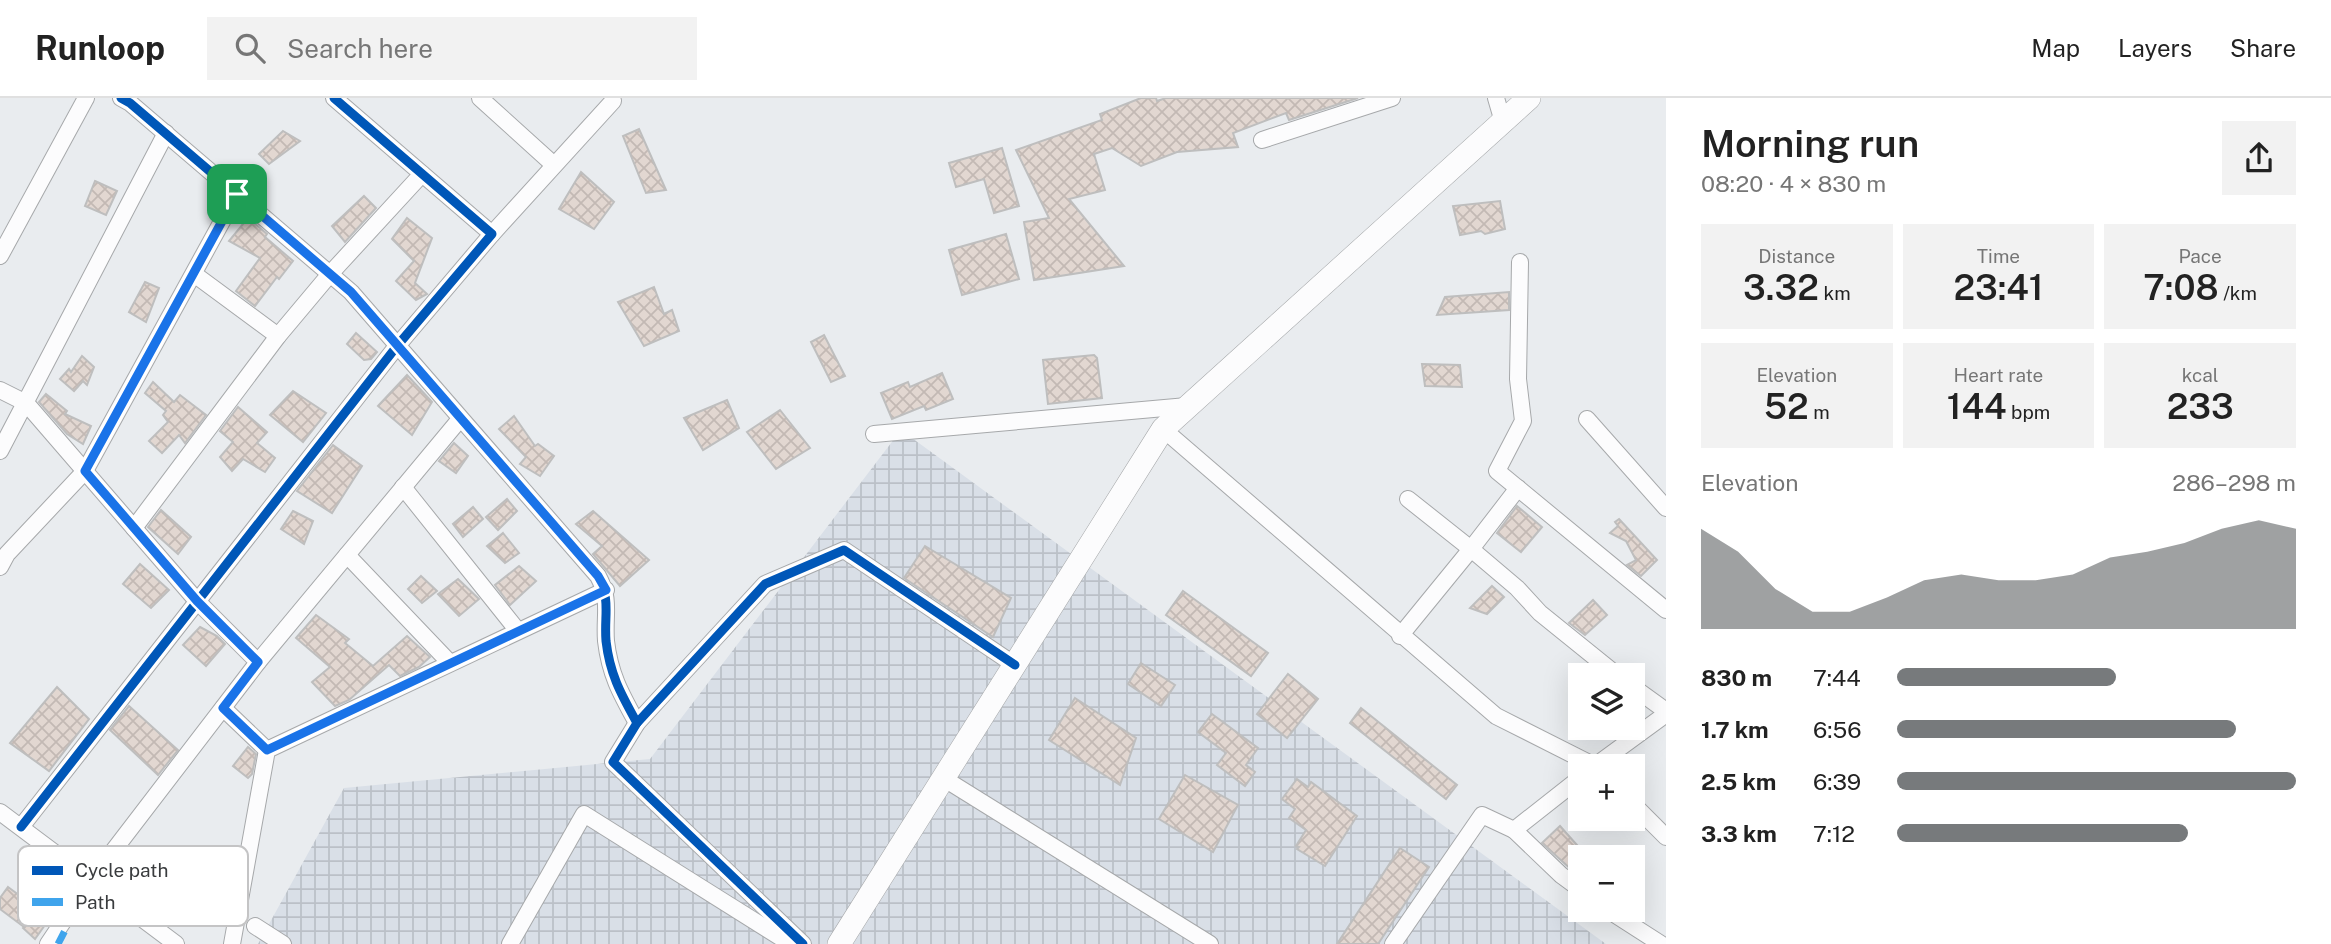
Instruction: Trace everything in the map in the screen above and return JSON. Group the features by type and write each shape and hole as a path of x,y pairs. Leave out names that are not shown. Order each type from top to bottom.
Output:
{"main road":[{"path":"839,944 1163,429 1529,98"}],"street":[{"path":"0,256 86,98"},
{"path":"121,98 351,292 598,576 606,590 606,639 612,677 637,723"},
{"path":"334,98 492,234"},
{"path":"480,98 554,165"},
{"path":"1262,141 1392,98"},
{"path":"1496,98 1503,122"},
{"path":"21,827 397,346 492,234 613,101"},
{"path":"0,451 166,134"},
{"path":"134,528 278,337 330,274 422,174"},
{"path":"0,567 7,554 85,471 237,194"},
{"path":"1520,262 1518,379 1523,421 1497,471 1666,610"},
{"path":"194,274 278,337"},
{"path":"0,390 26,403 197,601 258,662"},
{"path":"874,434 1186,406"},
{"path":"117,846 258,662 460,419"},
{"path":"1587,419 1666,508"},
{"path":"1163,429 1496,716 1571,754"},
{"path":"403,488 518,631"},
{"path":"1400,636 1518,488"},
{"path":"1408,499 1471,549 1517,588 1540,613 1602,663"},
{"path":"803,944 613,762 637,723 765,584 844,550 1015,665"},
{"path":"347,555 450,663"},
{"path":"267,750 606,590"},
{"path":"1611,754 1666,713 1645,696"},
{"path":"223,708 267,750"},
{"path":"248,855 267,750"},
{"path":"943,778 1210,944"},
{"path":"1514,830 1568,787"},
{"path":"0,811 46,846"},
{"path":"510,944 584,814 791,944"},
{"path":"1393,944 1482,815 1514,830 1568,880"},
{"path":"1645,816 1666,837"},
{"path":"1627,922 1661,944"},
{"path":"48,944 60,926"},
{"path":"152,926 176,944"},
{"path":"232,944 235,926"},
{"path":"255,926 283,944"}],"shaded area":[{"path":"901,430 1568,916 1568,922 1576,922 1606,944 258,944 344,788 650,759"}],"building":[{"path":"1141,98 1156,98 1157,101 1166,98 1358,98 1289,120 1286,113 1233,133 1238,147 1177,152 1141,166 1112,148 1094,154 1105,190 1069,199 1124,266 1034,280 1024,222 1049,218 1016,150 1102,120 1100,114"},
{"path":"639,129 666,190 646,193 623,136"},
{"path":"283,131 300,141 269,164 259,154"},
{"path":"1002,148 1019,206 994,213 984,179 956,187 949,163"},
{"path":"581,172 614,202 594,229 559,209"},
{"path":"95,181 117,191 106,215 85,206"},
{"path":"364,196 376,208 345,242 332,226"},
{"path":"1500,201 1505,229 1485,234 1481,231 1460,235 1453,206"},
{"path":"248,218 293,261 255,306 236,291 260,258 229,241"},
{"path":"407,218 432,238 415,283 427,294 416,300 396,281 414,261 392,239"},
{"path":"1006,234 1019,279 962,295 949,250"},
{"path":"145,282 159,288 146,322 129,312"},
{"path":"654,287 664,314 672,310 679,331 644,346 618,302"},
{"path":"1509,292 1509,310 1437,315 1445,297"},
{"path":"356,333 377,352 371,359 364,360 347,344"},
{"path":"824,335 845,376 831,382 811,342"},
{"path":"1094,355 1097,358 1102,398 1048,404 1043,360"},
{"path":"82,356 94,367 87,385 83,381 74,391 60,379 69,369 71,372"},
{"path":"1422,364 1460,365 1462,387 1425,386"},
{"path":"942,373 953,399 926,410 924,406 892,419 881,393 908,382 910,387"},
{"path":"407,375 432,402 412,435 378,406"},
{"path":"153,382 174,402 180,395 206,415 185,443 179,435 162,453 149,441 168,422 163,415 166,411 145,393"},
{"path":"293,391 326,413 303,442 270,415"},
{"path":"46,394 67,411 65,414 91,426 83,444 67,434 39,402"},
{"path":"727,400 739,428 703,450 684,418"},
{"path":"238,407 267,432 257,443 275,458 265,472 243,459 232,471 220,457 233,442 220,431"},
{"path":"780,410 810,448 776,469 747,432"},
{"path":"514,416 535,446 538,444 554,456 540,476 520,464 526,457 499,429"},
{"path":"454,443 468,456 456,473 439,461"},
{"path":"333,445 362,466 332,513 297,491"},
{"path":"507,499 517,511 498,530 486,517"},
{"path":"1517,506 1542,527 1521,552 1497,533"},
{"path":"473,507 483,519 463,537 453,524"},
{"path":"161,510 191,537 178,554 148,527"},
{"path":"293,511 313,521 304,544 281,529"},
{"path":"593,511 649,560 620,586 593,554 602,546 576,524"},
{"path":"1619,519 1657,560 1641,576 1627,565 1636,560 1626,541 1610,533 1618,526 1615,522"},
{"path":"503,533 519,553 505,563 487,546"},
{"path":"925,546 1011,598 993,637 904,578"},
{"path":"140,564 169,590 151,608 123,584"},
{"path":"519,566 536,581 510,605 495,585"},
{"path":"421,576 437,591 422,603 408,589"},
{"path":"458,579 479,599 459,616 438,594"},
{"path":"1492,586 1504,597 1487,614 1470,608"},
{"path":"1183,591 1268,653 1251,676 1166,615"},
{"path":"1593,600 1607,615 1585,635 1569,623"},
{"path":"316,615 349,639 345,643 373,666 407,636 430,657 419,667 400,676 389,665 349,700 335,706 312,682 330,667 296,638"},
{"path":"200,627 217,636 225,644 206,666 183,645"},
{"path":"1141,663 1175,685 1161,706 1128,684"},
{"path":"1288,674 1318,699 1287,738 1257,714"},
{"path":"57,687 89,719 49,771 10,743"},
{"path":"1075,698 1136,738 1120,785 1049,740"},
{"path":"129,706 178,750 158,775 110,730"},
{"path":"1361,708 1457,785 1446,799 1350,723"},
{"path":"1212,714 1258,748 1246,765 1255,772 1245,786 1217,765 1226,753 1198,732"},
{"path":"248,747 256,754 252,774 248,778 233,766"},
{"path":"1185,775 1238,805 1213,852 1159,819"},
{"path":"1297,779 1308,787 1311,782 1357,816 1325,866 1296,846 1306,830 1289,818 1295,809 1282,799"},
{"path":"1560,826 1577,845 1568,845 1568,867 1542,843"},
{"path":"1400,848 1429,867 1378,944 1337,944"},
{"path":"8,887 18,894 18,922 0,909 0,898"},
{"path":"23,926 44,926 35,939"}],"marked path":[{"path":"58,944 67,926"}],"cycle path":[{"path":"121,98 351,292 598,576 606,600 606,641 610,664 637,723"},
{"path":"21,827 397,346 492,234 334,98"},
{"path":"803,944 613,762 637,723 765,584 844,550 1015,665"}],"route":[{"path":"237,194 351,292 598,576 606,590 267,750 223,708 258,662 197,601 85,471 237,194"}]}
